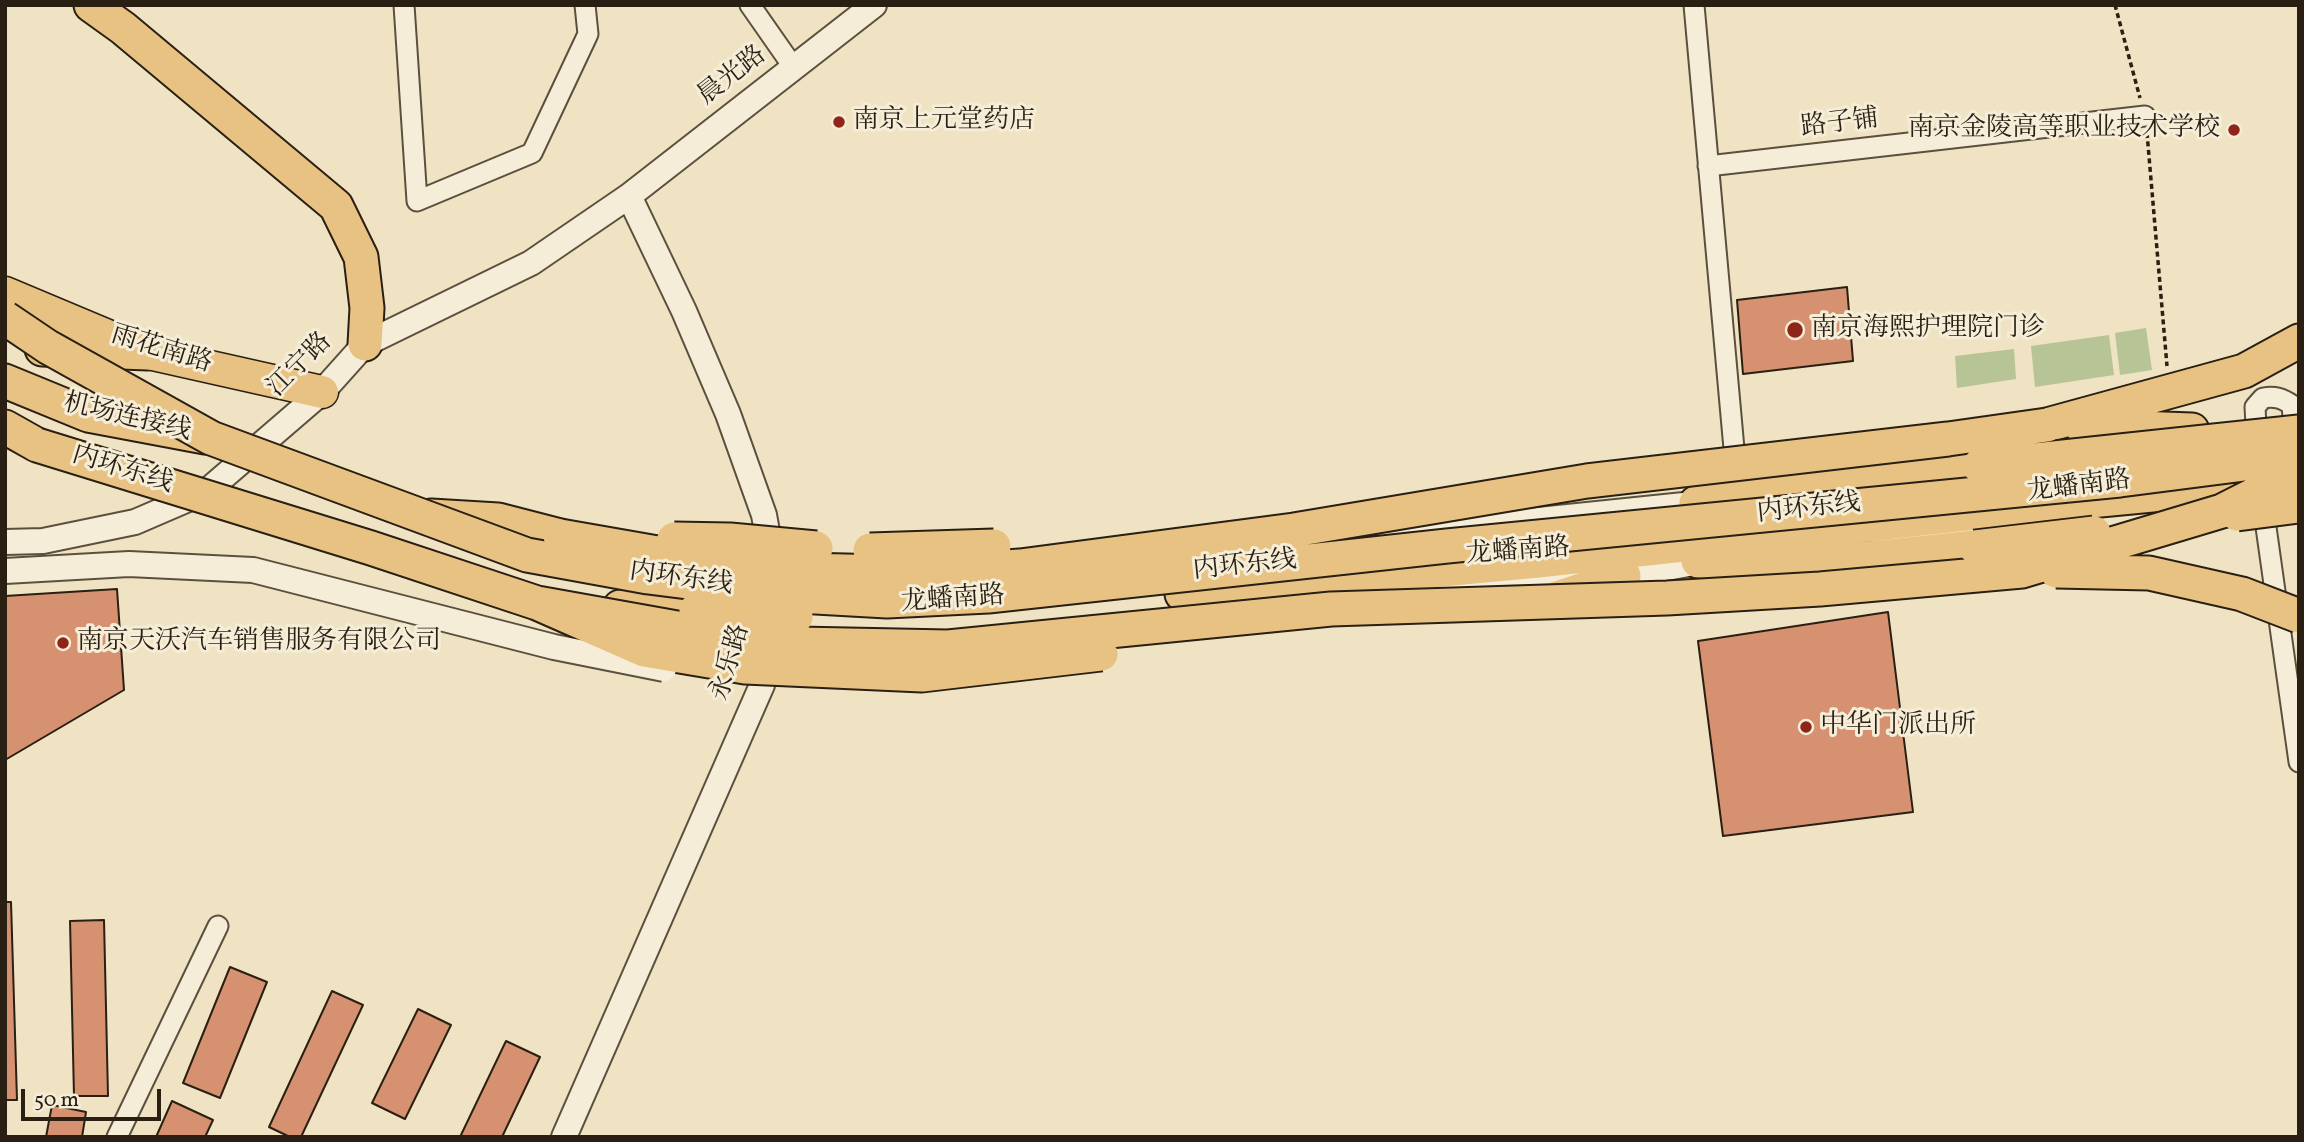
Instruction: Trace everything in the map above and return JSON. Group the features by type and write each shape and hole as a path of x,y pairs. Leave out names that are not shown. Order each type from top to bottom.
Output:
{"highway":[{"path":"91,5 123,28 336,206 361,257 367,309 365,344"},
{"path":"5,318 48,346 211,438"},
{"path":"5,338 42,349 148,353"},
{"path":"421,515 498,520 560,536 726,565 927,573 1020,566 1280,532 1432,509 1587,481 2047,425 2244,371 2299,341"},
{"name":"机场连接线","path":"5,381 88,415 211,438"},
{"path":"2047,425 2192,430 2299,456"},
{"name":"机场连接线","path":"5,427 37,445"},
{"path":"1696,503 1738,489 1809,484 2299,432"},
{"path":"5,437 37,445"},
{"name":"内环东线","path":"211,438 527,555 648,577 798,596 887,601 988,596 1447,546 2120,480 2299,456"},
{"name":"内环东线","path":"37,445 371,548 537,603 878,619 980,614 1538,561 2299,480"},
{"path":"2022,571 2222,511 2299,472"},
{"path":"1698,561 1784,567 1975,547 2299,506"},
{"path":"560,536 730,540 805,548 891,550 1085,544 1199,555"},
{"path":"537,603 688,630 798,644 948,647 1331,609 1667,598 1820,589 2022,571 2149,573 2242,594 2299,616"},
{"path":"537,603 644,650 745,667 922,675 1537,604 1624,576"}],"main road":[{"name":"雨花南路","path":"5,293 148,353 322,392"}],"street":[{"path":"404,5 417,201 532,153 589,34 585,5"},
{"path":"750,5 794,68"},
{"name":"晨光路","path":"629,196 874,5"},
{"path":"1694,5 1738,489"},
{"name":"路子铺","path":"1708,166 2145,116"},
{"name":"江宁路","path":"5,542 43,541 135,522 207,491 322,392 365,344 531,263 629,196"},
{"name":"永乐路","path":"564,1137 762,685 775,629 775,581 764,515 728,414 684,311 629,196"},
{"path":"2299,480 2292,405 2273,397 2263,398 2255,407 2263,508 2299,762"},
{"name":"龙蟠南路","path":"775,581 926,586 1010,581 1199,555 1696,503 1944,484 2258,453"},
{"path":"2263,508 2299,517"},
{"name":"龙蟠南路","path":"775,629 829,634 932,635 1364,593 1624,576 1698,561 2263,508"},
{"path":"5,571 129,564 253,570 554,647 681,673 797,681 922,675"},
{"path":"117,1137 218,926"}],"path":[{"path":"2115,5 2145,116 2169,392"}],"green space":[{"path":"2146,328 2152,370 2120,375 2115,333"},
{"path":"2109,335 2114,375 2035,387 2031,346"},
{"path":"2014,349 2016,379 1957,388 1955,356"}],"building":[{"name":"南京海熙护理院门诊","path":"1847,287 1853,361 1743,374 1737,300"},
{"name":"南京天沃汽车销售服务有限公司","path":"117,589 124,690 5,760 5,596"},
{"name":"中华门派出所","path":"1888,612 1913,812 1723,836 1698,641"},
{"path":"5,902 11,902 17,1100 5,1100"},
{"path":"104,920 108,1096 74,1096 70,921"},
{"path":"230,967 267,982 220,1098 183,1083"},
{"path":"332,991 363,1005 301,1137 290,1137 269,1127"},
{"path":"418,1009 451,1025 405,1119 372,1103"},
{"path":"506,1041 540,1057 502,1137 460,1137"},
{"path":"172,1101 213,1120 205,1137 156,1137"},
{"path":"52,1105 86,1112 82,1137 46,1137"}],"place":[{"name":"南京上元堂药店","path":"839,122"},
{"name":"南京金陵高等职业技术学校","path":"2234,130"},
{"name":"南京海熙护理院门诊","path":"1795,330"},
{"name":"南京天沃汽车销售服务有限公司","path":"63,643"},
{"name":"中华门派出所","path":"1806,727"}]}
